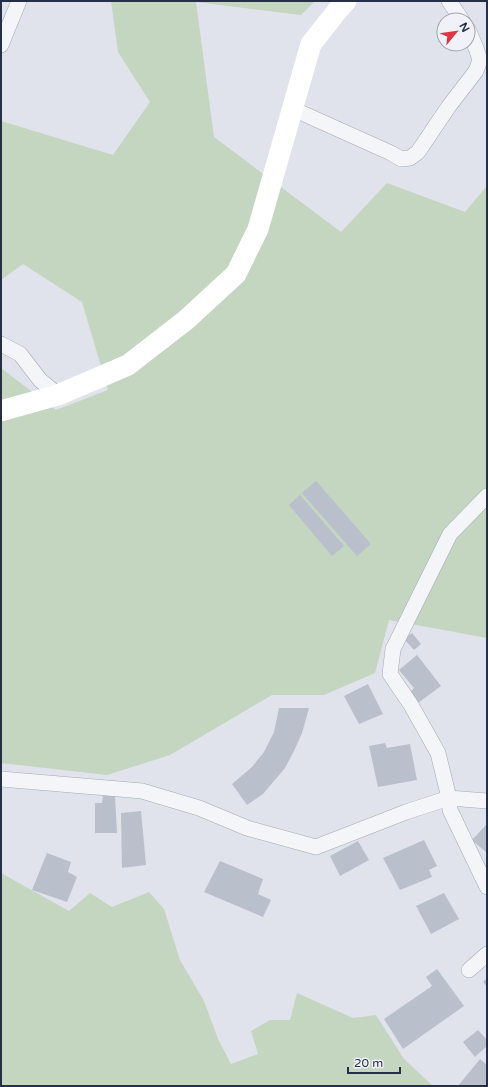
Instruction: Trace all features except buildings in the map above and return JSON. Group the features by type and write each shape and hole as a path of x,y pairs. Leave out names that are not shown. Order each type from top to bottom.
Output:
{"street":[{"path":"1,45 19,1"},
{"path":"1,411 58,395 128,365 186,320 236,274 258,229 311,44 346,1"},
{"path":"449,1 457,12"},
{"path":"293,109 391,153 401,159 410,158 418,152 449,106 476,71 480,60 476,48"},
{"path":"1,344 20,354 40,380 58,395"},
{"path":"487,496 450,534 393,649 390,674 411,705 438,753 449,798 450,810 487,887"},
{"path":"1,779 142,790 198,808 247,828 316,847 406,812 449,798 487,801"},
{"path":"469,970 487,954"}],"green space":[{"path":"111,1 315,1 301,15 196,2 214,137 341,232 387,183 465,212 487,186 487,638 389,620 375,673 324,695 272,695 170,755 107,775 1,763 1,368 56,410 108,390 82,302 23,264 1,280 1,121 113,155 150,102 118,52"},
{"path":"1,873 69,911 90,893 112,907 149,892 164,909 180,960 204,1001 218,1039 231,1064 258,1054 251,1031 270,1020 290,1020 297,993 353,1018 376,1015 404,1059 433,1086 1,1086"}]}
